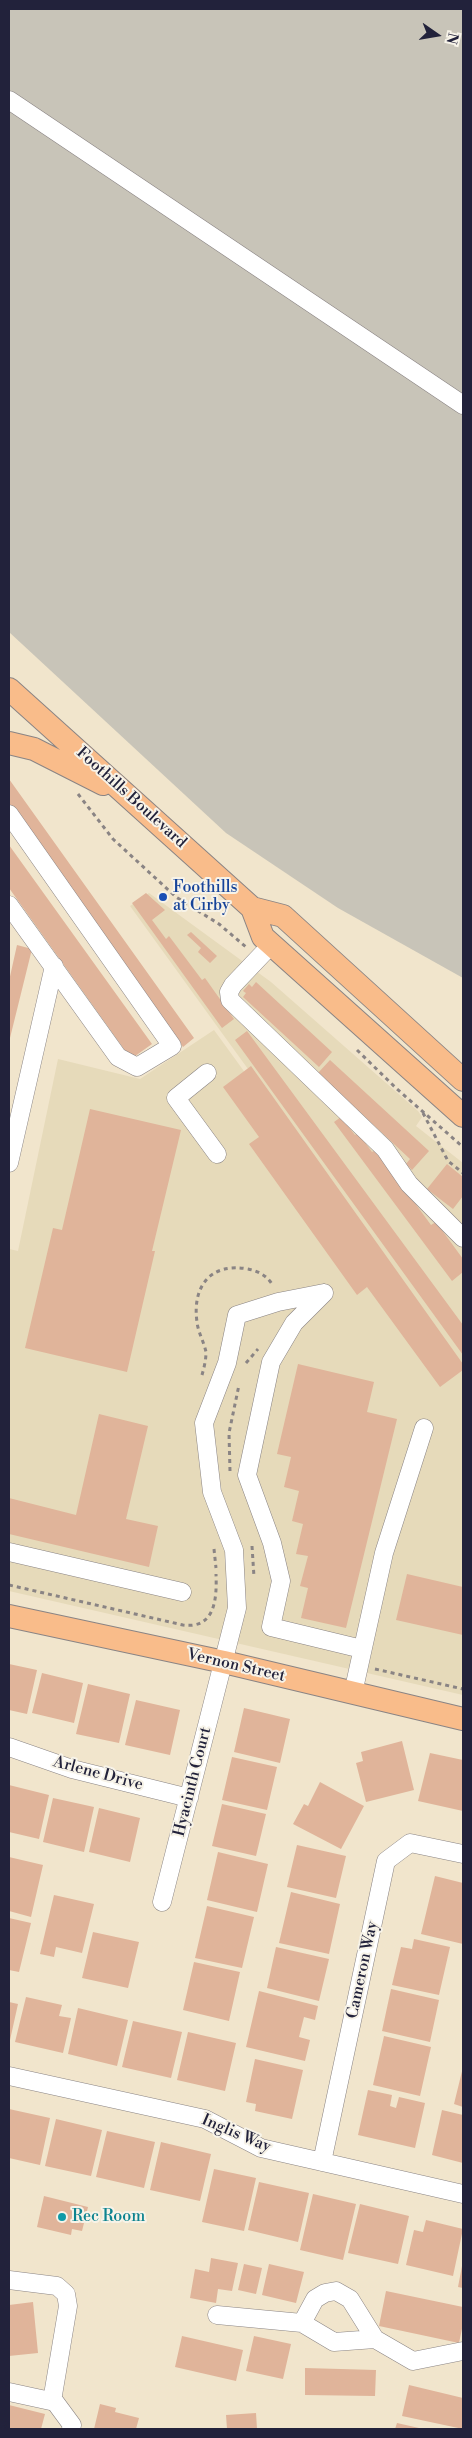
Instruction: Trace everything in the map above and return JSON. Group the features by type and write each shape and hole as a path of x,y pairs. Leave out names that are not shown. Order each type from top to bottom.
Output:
{"main road":[{"name":"Foothills Boulevard","path":"9,689 252,908 263,937 265,952 463,1116"},
{"path":"9,743 34,749 131,798"},
{"name":"Foothills Boulevard","path":"252,908 283,916 463,1080"},
{"name":"Vernon Street","path":"9,1616 224,1662 463,1719"}],"street":[{"path":"9,100 463,404"},
{"path":"9,814 172,1046 137,1067 118,1057 9,905"},
{"path":"265,952 233,985 229,992 230,1000 385,1149 409,1184 463,1238"},
{"path":"9,1163 54,966"},
{"path":"207,1073 176,1098 217,1154"},
{"name":"Hyacinth Court","path":"162,1902 237,1608 234,1550 212,1492 204,1423 227,1364 237,1315 278,1302 324,1293 294,1323 271,1362 247,1474 272,1544 281,1581 271,1627 362,1649"},
{"path":"353,1693 384,1553 424,1428"},
{"path":"9,1552 182,1592"},
{"name":"Arlene Drive","path":"9,1747 72,1769 189,1798"},
{"name":"Cameron Way","path":"322,2162 386,1861 410,1843 463,1854"},
{"name":"Inglis Way","path":"9,2076 205,2119 261,2148 463,2194"},
{"path":"9,2280 57,2286 66,2294 68,2306 52,2401"},
{"path":"302,2323 315,2299 325,2293 336,2292 350,2299 375,2339 413,2361 463,2351"},
{"path":"217,2315 302,2323 334,2342 375,2339"},
{"path":"9,2392 52,2401 72,2425 71,2429"}],"path":[{"path":"77,793 106,833 176,898 265,952"},
{"path":"356,1048 463,1147"},
{"path":"421,1110 448,1161 463,1173"}],"shaded area":[{"path":"9,9 463,9 463,978 338,908 226,833 9,632"},
{"path":"149,893 271,982 418,1111 422,1117 416,1126 463,1163 463,1366 130,906"},
{"path":"214,1030 463,1372 463,1695 9,1591 9,1249 18,1251 58,1059 140,1079"}],"building":[{"path":"9,779 194,1038 183,1047 9,804"},
{"path":"9,845 152,1044 131,1059 9,888"},
{"path":"146,893 165,910 152,920 166,939 169,936 202,980 205,978 234,1019 222,1028 132,903"},
{"path":"191,932 217,956 210,963 198,952 201,948 187,935"},
{"path":"17,945 32,949 9,1042 9,981"},
{"path":"256,982 332,1052 319,1067 243,997 246,993 243,991 249,984 252,987"},
{"path":"247,1031 463,1325 463,1355 235,1040"},
{"path":"330,1060 429,1151 412,1170 406,1164 410,1159 318,1073"},
{"path":"251,1066 463,1364 463,1370 440,1387 367,1287 357,1295 249,1144 259,1137 223,1087"},
{"path":"90,1109 181,1130 152,1251 155,1251 127,1372 25,1348 53,1228 62,1230"},
{"path":"341,1117 355,1135 358,1133 372,1152 376,1150 431,1225 436,1222 463,1259 463,1272 452,1281 334,1122"},
{"path":"447,1164 463,1177 463,1196 453,1209 427,1189"},
{"path":"298,1364 374,1382 367,1412 397,1419 346,1628 301,1618 308,1588 300,1586 308,1556 296,1554 303,1524 292,1521 299,1491 284,1487 291,1457 277,1454"},
{"path":"99,1414 148,1426 126,1519 158,1526 149,1567 9,1534 9,1498 76,1515"},
{"path":"407,1574 463,1587 463,1635 396,1620"},
{"path":"9,1664 37,1670 27,1714 9,1710"},
{"path":"42,1673 83,1683 74,1723 32,1713"},
{"path":"88,1684 130,1694 119,1743 76,1734"},
{"path":"136,1700 180,1710 170,1755 125,1745"},
{"path":"244,1708 290,1719 280,1763 234,1752"},
{"path":"402,1741 414,1790 366,1802 356,1763 363,1761 361,1752"},
{"path":"430,1753 463,1760 463,1811 418,1801"},
{"path":"232,1757 277,1767 267,1810 222,1800"},
{"path":"320,1782 364,1806 341,1849 293,1824 304,1804 308,1806"},
{"path":"9,1785 49,1795 39,1839 9,1832"},
{"path":"53,1798 94,1807 84,1852 43,1842"},
{"path":"222,1804 266,1814 256,1856 212,1846"},
{"path":"99,1808 140,1818 130,1862 89,1852"},
{"path":"297,1845 346,1856 336,1898 287,1887"},
{"path":"218,1852 268,1864 257,1912 207,1900"},
{"path":"9,1857 43,1865 31,1917 9,1911"},
{"path":"435,1876 463,1883 463,1944 421,1934"},
{"path":"291,1892 340,1904 329,1954 279,1943"},
{"path":"54,1895 94,1904 82,1953 56,1947 54,1957 40,1954"},
{"path":"207,1906 254,1917 242,1968 195,1958"},
{"path":"9,1918 31,1923 19,1972 9,1970"},
{"path":"93,1932 139,1942 128,1988 82,1978"},
{"path":"414,1939 450,1947 439,1995 392,1985 401,1947 412,1949"},
{"path":"276,1947 329,1959 319,2001 267,1988"},
{"path":"194,1962 240,1972 229,2021 183,2010"},
{"path":"391,1989 439,2000 430,2042 382,2031"},
{"path":"259,1991 318,2006 315,2020 304,2017 299,2037 310,2040 305,2061 246,2047"},
{"path":"26,1997 62,2005 59,2016 71,2018 63,2053 15,2042"},
{"path":"9,2002 18,2004 10,2040 9,2040"},
{"path":"78,2008 128,2020 117,2066 68,2054"},
{"path":"133,2021 182,2032 171,2078 122,2067"},
{"path":"188,2032 236,2043 225,2091 177,2080"},
{"path":"384,2036 431,2047 420,2096 373,2085"},
{"path":"255,2059 303,2070 292,2119 255,2111 256,2104 246,2102"},
{"path":"463,2067 463,2107 454,2104"},
{"path":"368,2090 392,2095 390,2106 396,2108 399,2097 425,2103 415,2148 358,2135"},
{"path":"9,2109 50,2118 40,2165 9,2158"},
{"path":"442,2110 463,2115 463,2163 432,2155"},
{"path":"56,2119 102,2130 91,2176 45,2166"},
{"path":"107,2131 155,2142 144,2188 96,2177"},
{"path":"161,2142 211,2154 200,2201 150,2190"},
{"path":"214,2169 256,2178 244,2231 202,2222"},
{"path":"259,2182 309,2193 298,2242 248,2230"},
{"path":"313,2194 356,2204 343,2260 300,2250"},
{"name":"Rec Room","path":"44,2196 88,2207 82,2231 72,2229 71,2235 37,2227"},
{"path":"360,2204 409,2216 398,2264 348,2253"},
{"path":"426,2220 463,2229 453,2276 406,2265 414,2230 423,2232"},
{"path":"211,2258 238,2263 232,2291 218,2289 216,2303 190,2298 195,2269 209,2272"},
{"path":"244,2264 262,2268 256,2294 238,2290"},
{"path":"269,2264 304,2272 296,2303 262,2295"},
{"path":"463,2266 463,2288 458,2287"},
{"path":"386,2291 463,2307 463,2324 459,2343 379,2326"},
{"path":"33,2302 38,2353 9,2356 9,2305"},
{"path":"182,2336 243,2350 236,2381 175,2367"},
{"path":"254,2336 291,2344 283,2379 246,2371"},
{"path":"305,2368 376,2370 375,2396 305,2395"},
{"path":"409,2385 463,2398 463,2429 402,2416"},
{"path":"100,2404 116,2408 115,2412 139,2418 136,2429 94,2429"},
{"path":"9,2405 45,2414 41,2429 9,2429"},
{"path":"256,2413 257,2429 227,2429 226,2415"},
{"path":"397,2423 419,2428 419,2429 395,2429"}],"place":[{"name":"Foothills at Cirby","path":"163,897"},
{"name":"Rec Room","path":"62,2217"}]}
